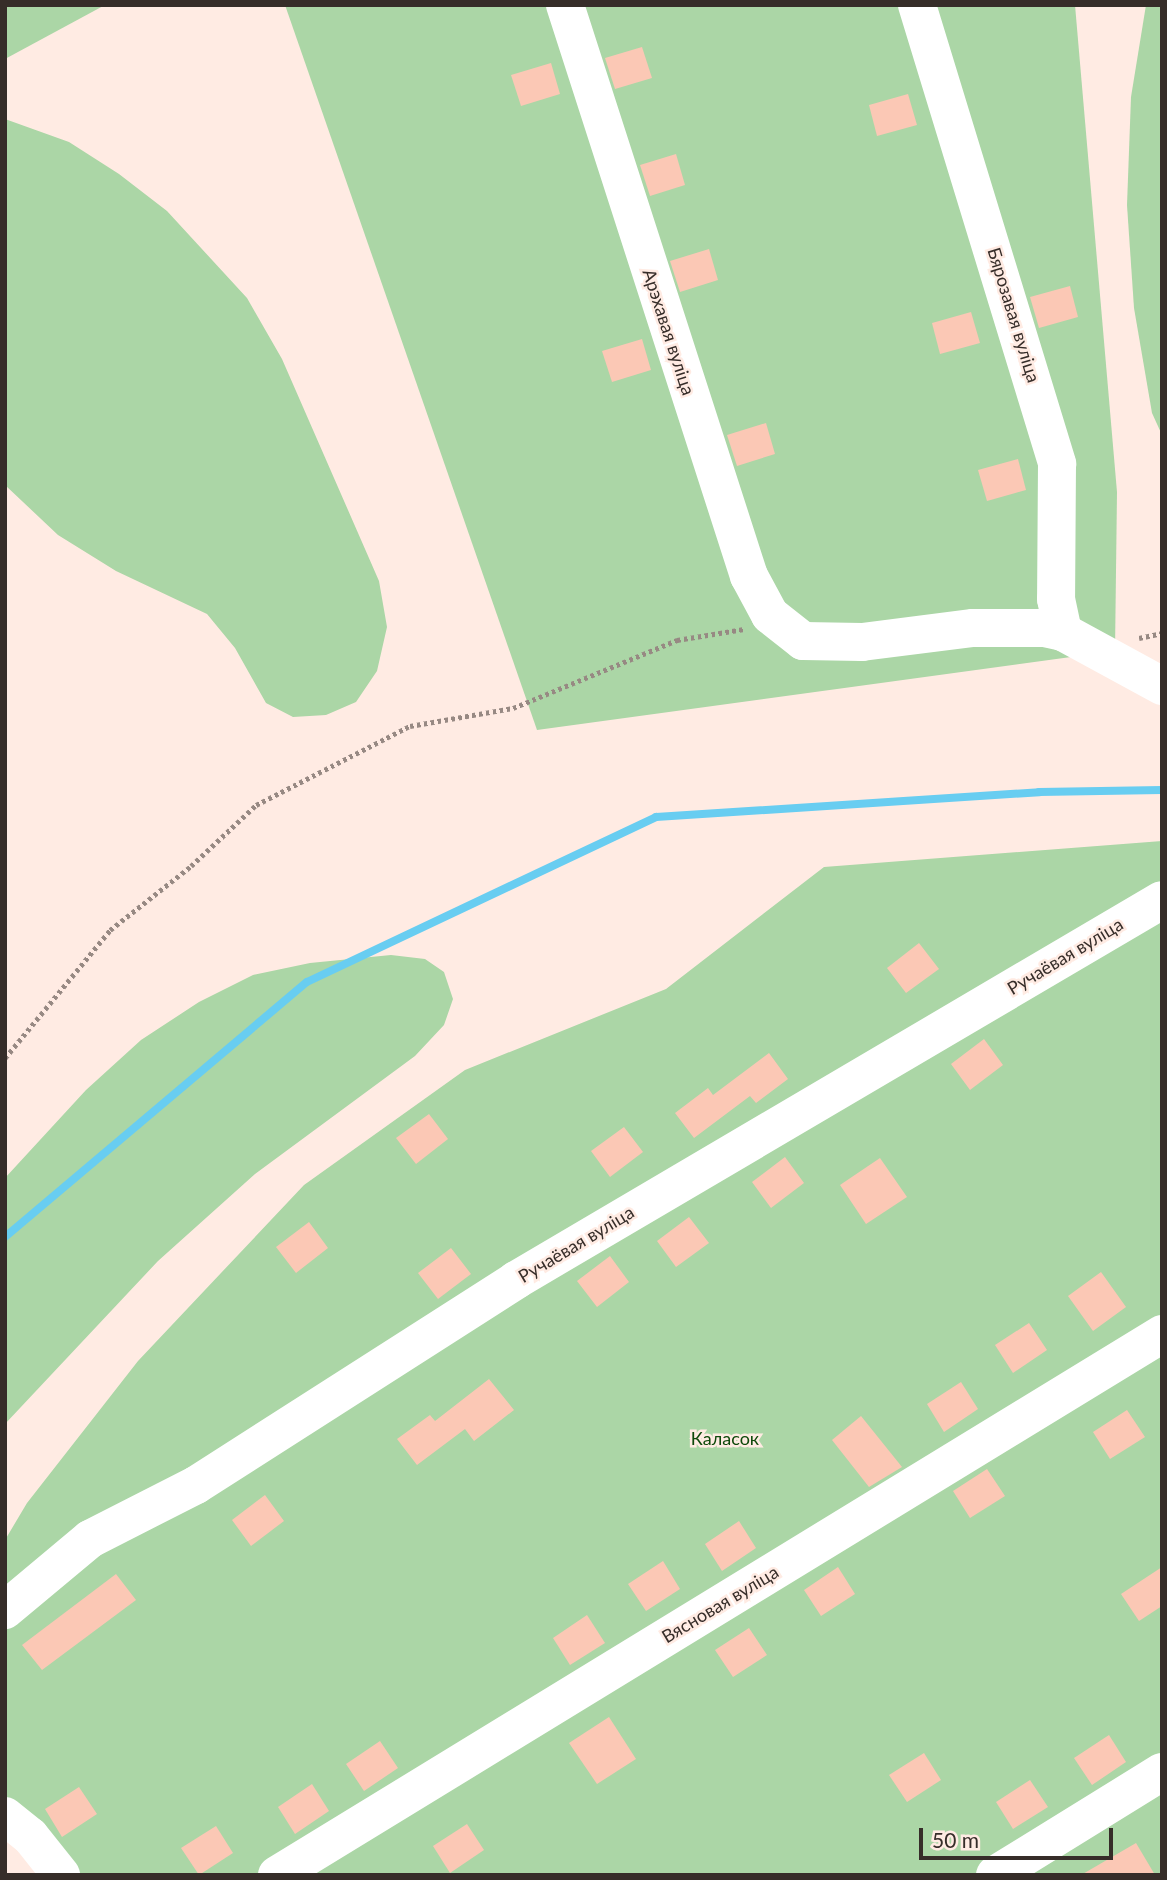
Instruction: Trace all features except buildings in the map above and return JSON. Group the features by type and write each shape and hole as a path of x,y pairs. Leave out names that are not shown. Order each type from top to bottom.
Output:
{"street":[{"name":"Арэхавая вуліца","path":"565,5 749,576 757,598 791,632"},
{"name":"Бярозавая вуліца","path":"917,5 1057,464 1056,599 1063,632"},
{"path":"791,632 862,642 973,628 1063,632 1162,687"},
{"name":"Ручаёвая вуліца","path":"5,1609 90,1539 196,1485 516,1280 1162,900"},
{"name":"Вясновая вуліца","path":"277,1875 1162,1334"},
{"path":"995,1875 1162,1772"},
{"path":"5,1816 30,1836 61,1875"}],"path":[{"path":"5,1058 110,930 191,866 256,805 410,726 513,708 677,640 791,632"}],"green space":[{"path":"5,5 105,5 5,59"},
{"path":"285,5 1075,5 1117,492 1115,651 537,730"},
{"path":"1146,5 1162,5 1162,435 1152,413 1134,308 1127,205 1131,97"},
{"path":"5,119 69,142 119,174 167,211 247,298 282,359 379,581 387,627 377,671 356,702 326,715 293,717 266,703 235,648 207,614 116,571 58,535 5,485"},
{"name":"Каласок","path":"1162,841 1162,1875 61,1875 5,1816 5,1540 27,1503 138,1361 304,1185 465,1070 666,989 824,867"},
{"path":"391,955 425,959 444,972 453,999 444,1025 415,1056 255,1174 158,1261 5,1424 5,1178 86,1090 141,1040 199,1002 253,975 310,963"}],"waterway":[{"path":"5,1237 307,982 656,817 1039,792 1162,790"}]}
